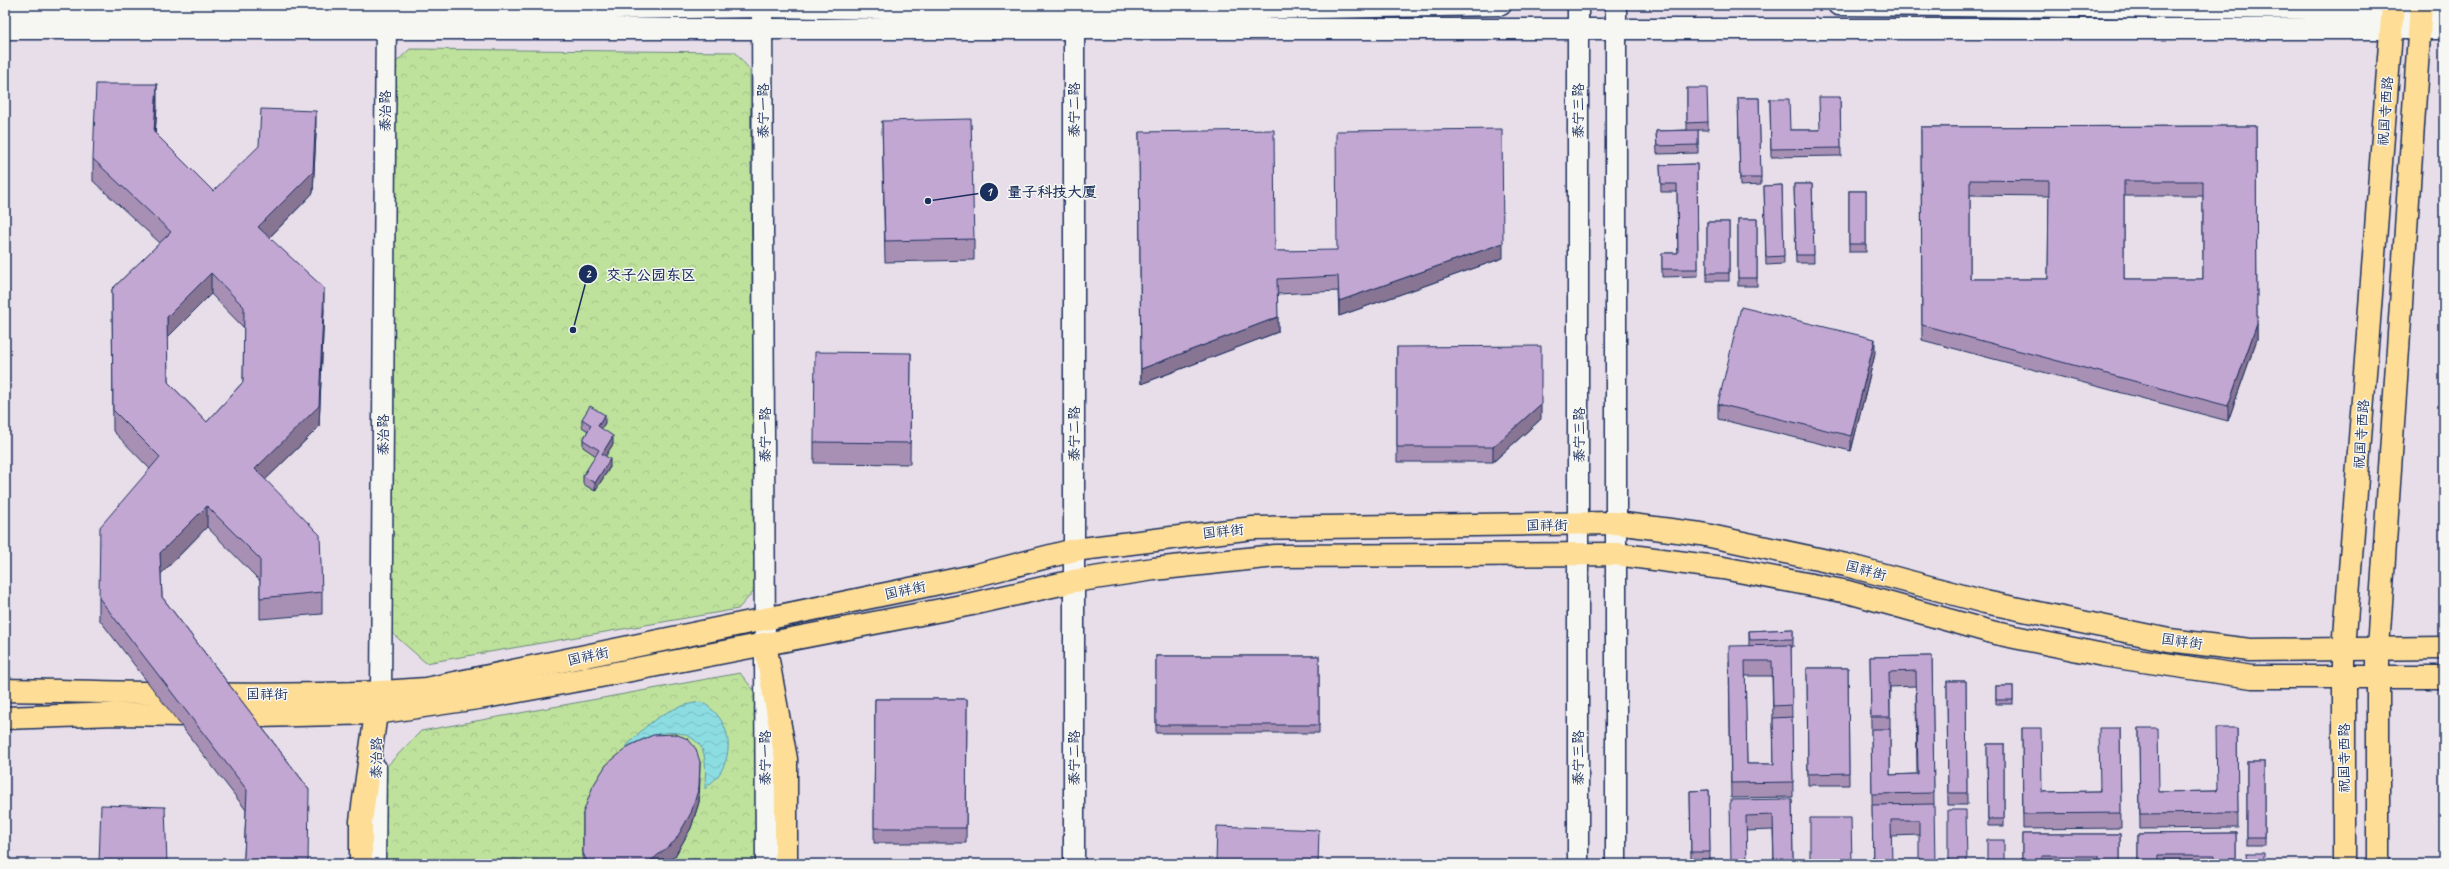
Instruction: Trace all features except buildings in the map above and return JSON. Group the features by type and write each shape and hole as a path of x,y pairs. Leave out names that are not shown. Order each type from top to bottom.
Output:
{"main road":[{"name":"祝国寺西路","path":"2344,864 2344,649 2393,14"},
{"name":"祝国寺西路","path":"2378,864 2378,648 2421,15"},
{"name":"国祥街","path":"5,690 262,695 379,703 426,689 973,576 1074,550 1253,528 1616,523 1701,534 1846,565 1985,602 2169,640 2250,650 2444,648"},
{"name":"国祥街","path":"5,718 115,714 258,716 379,703 491,696 972,604 1074,581 1154,569 1275,556 1616,554 1723,568 1848,592 1995,633 2103,655 2252,676 2344,678 2444,677"},
{"path":"765,644 786,758 786,864"},
{"path":"361,864 361,821 379,703"}],"street":[{"path":"5,9 386,15 762,29 1074,15 1501,5"},
{"name":"泰宁三路","path":"1578,5 1580,524 1578,555 1578,864"},
{"path":"1616,5 1616,864"},
{"path":"1838,5 2421,15 2444,10"},
{"path":"5,29 386,15 762,6 1578,29 2393,14"},
{"name":"泰宁一路","path":"762,6 766,864"},
{"name":"泰治路","path":"375,864 379,703 386,15"},
{"name":"泰宁二路","path":"1074,15 1074,864"},
{"path":"2421,15 2444,29"}],"green space":[{"path":"410,49 735,52 750,70 755,590 738,609 426,663 392,633 394,64"},
{"path":"740,673 756,693 759,864 378,864 378,775 421,731"}],"water":[{"path":"701,702 718,715 727,733 728,743 728,753 720,773 705,789 704,754 699,744 691,737 672,732 662,733 643,739 625,748 641,731 659,717 679,707"}],"place":[{"name":"量子科技大厦","path":"928,201"},
{"name":"交子公园东区","path":"573,330"}]}
